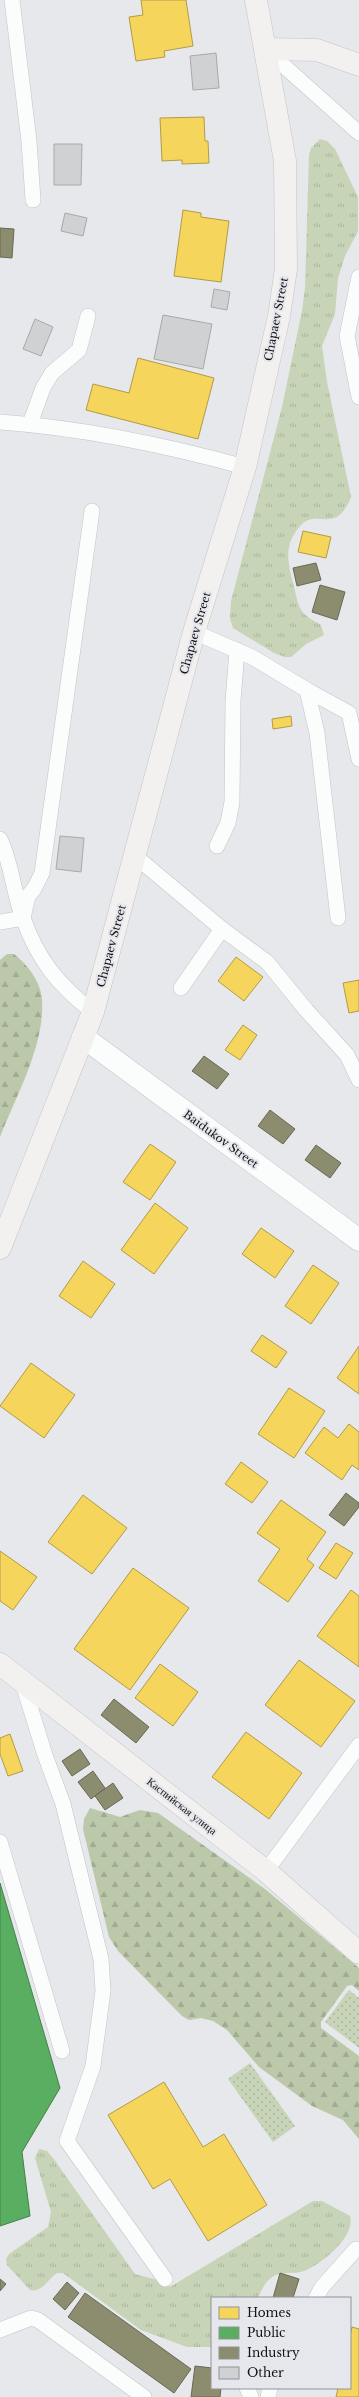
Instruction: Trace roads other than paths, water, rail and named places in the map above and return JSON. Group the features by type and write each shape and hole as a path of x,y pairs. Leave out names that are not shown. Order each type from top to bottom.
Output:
{"main road":[{"name":"Chapaev Street","path":"0,1248 93,1012 194,632 245,467 279,316 286,269 285,161 256,0"},
{"path":"265,49 317,50 359,65"},
{"name":"Каспийская улица","path":"0,1664 266,1872 359,1953"}],"street":[{"name":"Baidukov Street","path":"83,1037 359,1240"}],"lane":[{"path":"12,0 29,141 33,200"},
{"path":"265,49 359,133"},
{"path":"359,277 347,336 359,397"},
{"path":"30,424 43,388 52,373 79,350 88,316"},
{"path":"0,422 30,424 122,438 245,467"},
{"path":"23,918 28,896 34,889 42,873 92,511"},
{"path":"194,632 237,650 349,713 359,759"},
{"path":"217,846 228,823 232,802 233,701 237,650"},
{"path":"307,690 317,733 338,918"},
{"path":"0,839 23,918 46,966 68,993 93,1012"},
{"path":"135,856 222,929 267,962 307,1011 347,1056 359,1080"},
{"path":"0,922 23,918"},
{"path":"181,988 222,929"},
{"path":"22,1681 45,1754 63,1804 101,1959 103,1991 94,2060 67,2141 165,2279"},
{"path":"266,1872 359,1745"},
{"path":"0,1842 62,2051"},
{"path":"317,2297 322,2287 356,2249"},
{"path":"0,2330 31,2318 38,2320 144,2397"}]}
